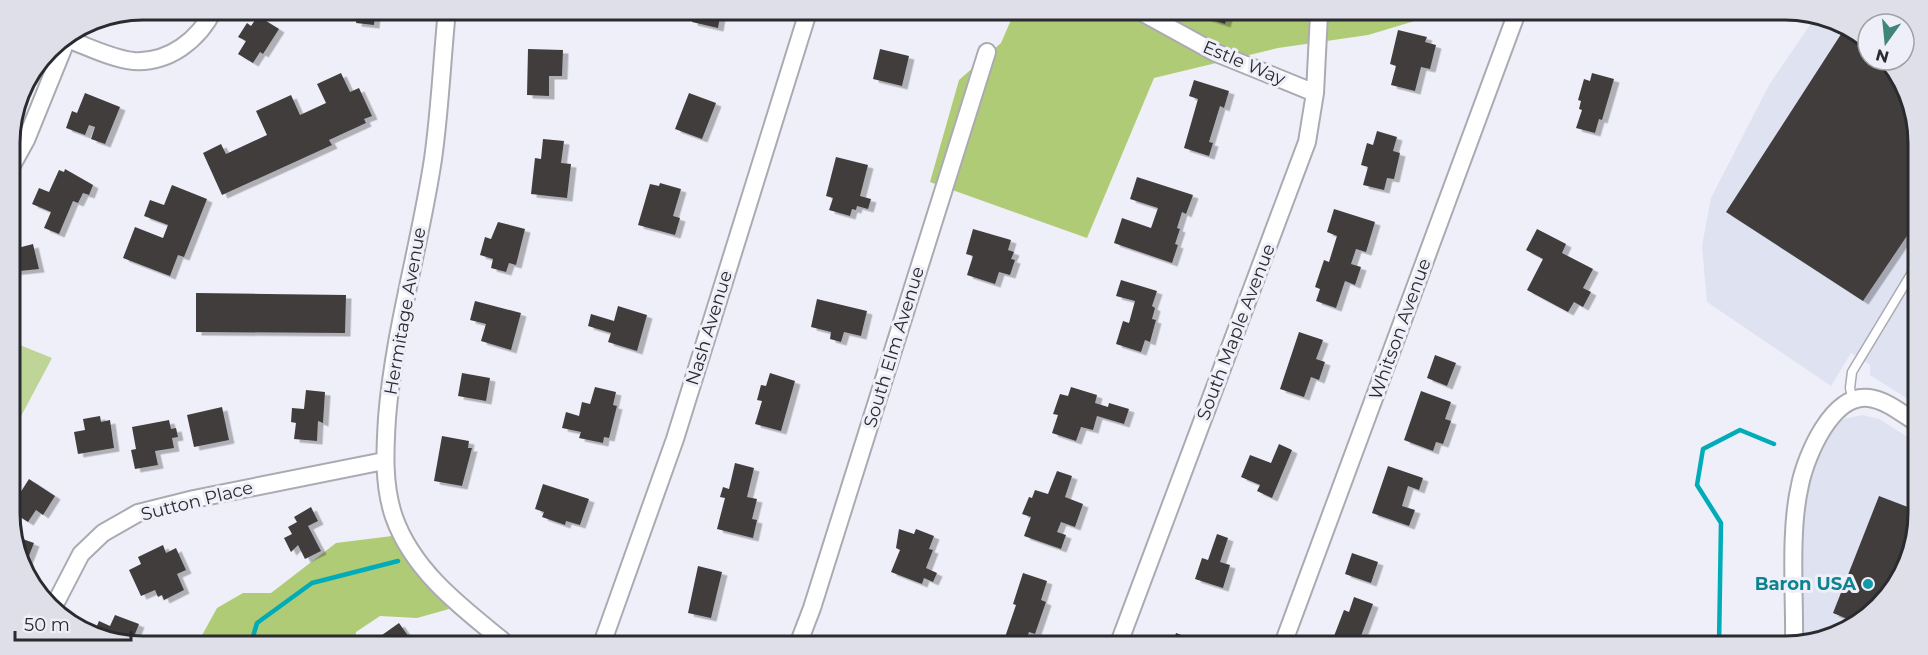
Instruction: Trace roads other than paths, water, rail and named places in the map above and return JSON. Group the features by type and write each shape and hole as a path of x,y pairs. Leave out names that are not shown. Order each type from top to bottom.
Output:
{"street":[{"path":"73,41 132,61 161,59 186,46 209,20"},
{"name":"Hermitage Avenue","path":"446,20 433,159 399,322 389,390 384,460 394,517 417,559 452,599 498,636"},
{"name":"Nash Avenue","path":"605,636 675,439 806,20"},
{"name":"Estle Way","path":"1156,20 1214,52 1315,93"},
{"name":"South Maple Avenue","path":"1122,635 1307,142 1315,93 1319,20"},
{"name":"Whitson Avenue","path":"1286,635 1514,20"},
{"name":"South Elm Avenue","path":"801,636 987,52"},
{"path":"20,150 59,53"},
{"path":"1794,635 1796,517 1800,484 1825,425 1837,408 1867,397 1884,402 1908,417"},
{"name":"Sutton Place","path":"57,600 81,554 104,533 138,513 194,499 384,460"}],"lane":[{"path":"1853,401 1850,388 1852,372 1908,279"}],"waterway":[{"path":"1719,635 1721,523 1697,485 1703,449 1740,430 1774,444"},
{"path":"253,636 257,623 312,583 398,561"}],"place":[{"name":"Baron USA","path":"1868,584"}]}
